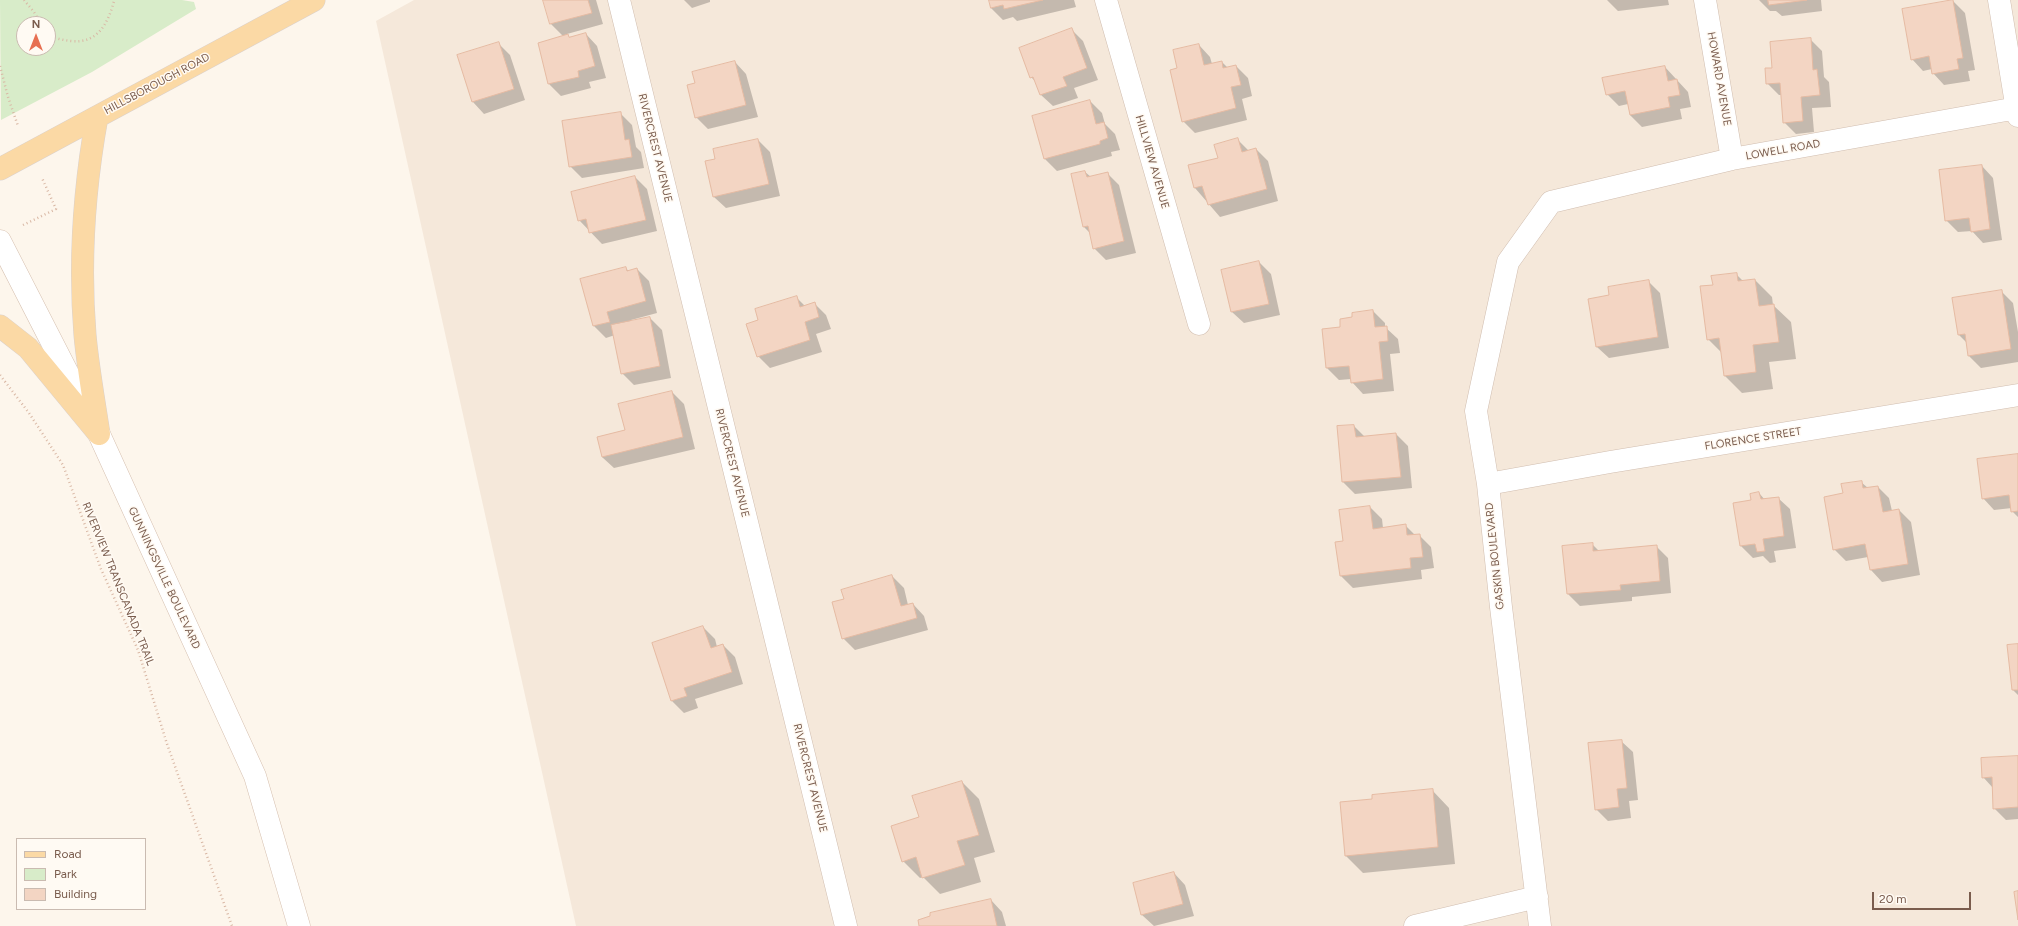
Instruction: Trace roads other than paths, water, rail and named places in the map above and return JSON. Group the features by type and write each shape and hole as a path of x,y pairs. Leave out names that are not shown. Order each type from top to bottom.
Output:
{"main road":[{"name":"HILLSBOROUGH ROAD","path":"0,169 314,0"},
{"path":"98,117 86,189 82,272 85,335 99,434"},
{"path":"0,326 10,332 28,348 99,434"}],"street":[{"name":"RIVERCREST AVENUE","path":"619,0 846,926"},
{"name":"HILLVIEW AVENUE","path":"1106,0 1199,324"},
{"name":"HOWARD AVENUE","path":"1705,0 1732,159"},
{"path":"1999,0 2017,112"},
{"name":"LOWELL ROAD","path":"1551,202 1732,159 2017,112"},
{"name":"GASKIN BOULEVARD","path":"1540,926 1502,615 1488,484 1476,411 1508,262 1551,202"},
{"name":"GUNNINGSVILLE BOULEVARD","path":"0,242 99,434 255,776 299,926"},
{"name":"FLORENCE STREET","path":"1488,484 1610,462 2018,395"},
{"path":"1415,926 1537,897"}]}
